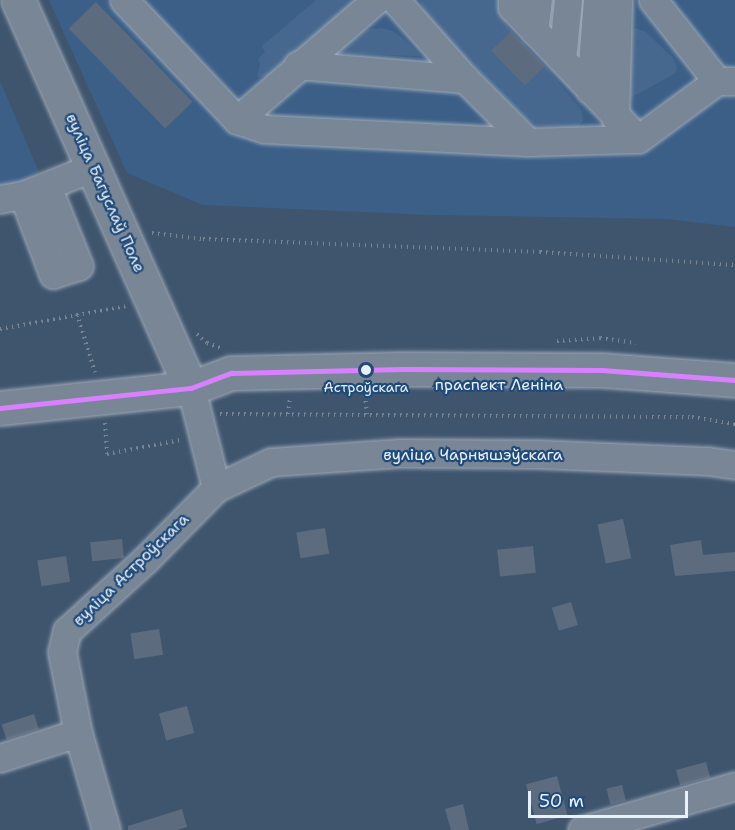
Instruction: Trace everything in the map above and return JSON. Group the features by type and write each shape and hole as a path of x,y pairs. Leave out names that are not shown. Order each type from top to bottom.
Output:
{"main road":[{"name":"вуліца Багуслаў Поле","path":"18,0 191,388"},
{"name":"праспект Леніна","path":"191,388 231,372 403,369 602,370 735,380"},
{"name":"праспект Леніна","path":"0,408 191,388 229,394 366,400 536,384 631,388 735,399"}],"street":[{"path":"124,0 237,120 264,129 528,142 638,139 726,81 653,0"},
{"path":"237,120 376,0"},
{"path":"395,0 465,79 528,142"},
{"path":"512,0 512,7 638,139"},
{"path":"534,31 538,0"},
{"path":"562,59 568,0"},
{"path":"590,90 597,0"},
{"path":"615,117 618,0"},
{"path":"298,65 465,79"},
{"path":"23,193 94,167"},
{"path":"191,388 216,488"},
{"name":"вуліца Чарнышэўскага","path":"216,488 271,462 400,453 538,454 708,461 735,465"},
{"name":"вуліца Астроўскага","path":"106,830 78,734 62,652 68,631 145,560 216,488"},
{"path":"0,758 78,734"},
{"path":"582,830 625,824 735,786"}],"path":[{"path":"146,232 213,240 540,252 735,265"},
{"path":"0,329 154,302"},
{"path":"193,332 207,343 227,350"},
{"path":"554,341 600,338 645,345"},
{"path":"107,454 204,435 221,414 366,400 692,417 735,424"}],"shaded area":[{"path":"49,0 735,0 735,227 666,219 432,215 203,205 127,173"},
{"path":"316,0 360,0 267,77 257,77 260,64 258,59 265,52 262,46"},
{"path":"420,0 507,0 505,23 511,31 491,50 526,85 545,66 582,111 583,121 577,128 537,125 528,120 437,30 424,13"},
{"path":"382,28 393,31 420,56 341,53 342,45 363,30"},
{"path":"635,28 646,32 672,57 677,67 676,73 632,97 625,96 629,31"},
{"path":"0,81 39,172 0,195"}],"building":[{"path":"96,2 193,102 165,128 69,28"},
{"path":"511,31 545,66 525,86 491,50"},
{"path":"623,519 631,558 606,564 598,524"},
{"path":"325,528 329,554 300,558 296,533"},
{"path":"122,539 124,558 92,561 90,542"},
{"path":"701,540 703,555 735,552 735,571 675,576 670,545"},
{"path":"533,546 536,573 500,577 497,550"},
{"path":"66,556 70,582 41,586 37,561"},
{"path":"571,602 578,625 559,631 552,608"},
{"path":"159,629 163,655 134,659 130,634"},
{"path":"187,706 194,733 166,741 159,714"},
{"path":"34,714 39,729 7,740 2,725"},
{"path":"706,762 710,777 680,785 676,770"},
{"path":"557,776 568,816 537,824 526,784"},
{"path":"622,785 626,801 610,804 606,789"},
{"path":"463,804 469,830 451,830 445,809"},
{"path":"182,809 187,827 177,830 128,830 128,826"}],"transit line":[{"path":"0,408 191,388 231,373 403,369 602,370 735,380"}],"place":[{"name":"Астроўскага","path":"366,370"}]}
